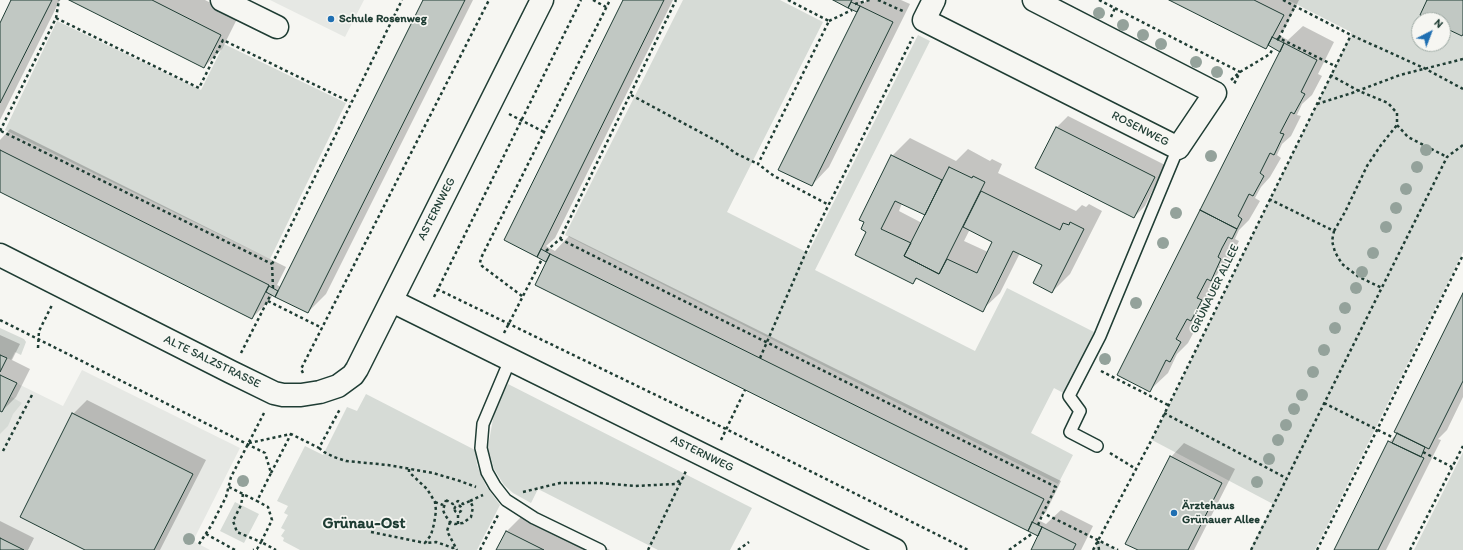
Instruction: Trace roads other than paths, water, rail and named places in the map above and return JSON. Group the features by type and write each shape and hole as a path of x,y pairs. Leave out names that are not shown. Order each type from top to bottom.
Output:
{"street":[{"path":"222,0 277,27"},
{"name":"ASTERNWEG","path":"542,0 392,301 894,550"},
{"name":"ROSENWEG","path":"934,0 924,20 1178,148 1215,93 1034,0"},
{"name":"ALTE SALZSTRASSE","path":"0,255 231,372 283,395 310,394 338,386 346,381 357,369 392,301"}],"lane":[{"path":"1097,446 1070,432 1080,411 1069,396 1100,336 1178,148"},
{"path":"502,356 483,424 481,448 487,472 494,486 506,500 534,518 600,550"}],"place":[{"name":"Schule Rosenweg","path":"331,19"},
{"name":"Ärztehaus Grünauer Allee","path":"1174,513"}],"district":[{"name":"Grünau-Ost","path":"364,524"}]}
